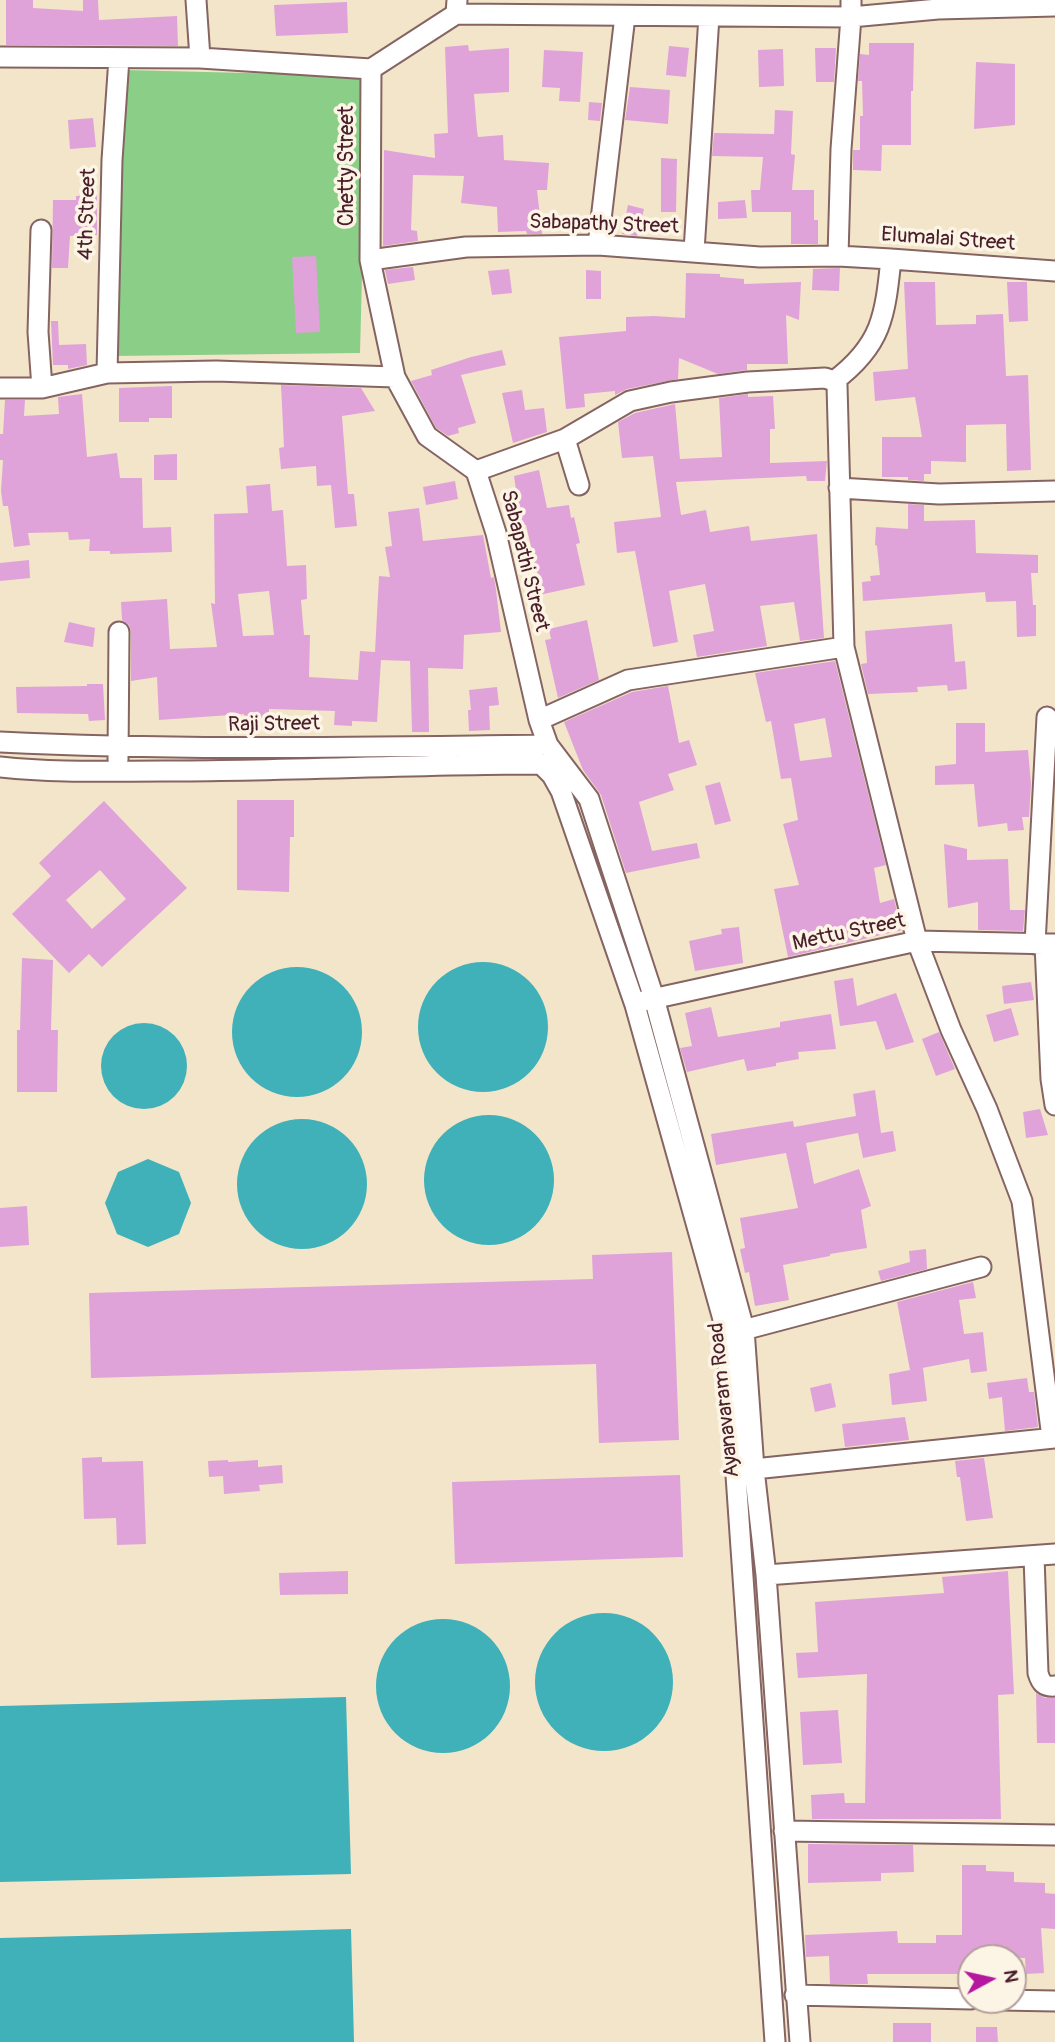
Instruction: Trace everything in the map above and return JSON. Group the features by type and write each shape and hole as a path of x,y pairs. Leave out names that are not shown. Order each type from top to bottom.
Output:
{"street":[{"path":"195,0 200,58"},
{"path":"0,57 200,58 371,69 457,7 625,16 663,8 709,16 750,8 938,9 1055,6"},
{"path":"838,256 841,149 851,9"},
{"path":"597,245 625,16"},
{"path":"694,251 709,16"},
{"name":"4th Street","path":"107,373 112,160 119,58"},
{"name":"Chetty Street","path":"371,69 370,260 395,377"},
{"path":"41,230 38,332 42,388"},
{"name":"Sabapathy Street","path":"370,260 466,247 523,244 597,245 760,257 838,256"},
{"name":"Elumalai Street","path":"838,256 1055,271"},
{"path":"834,381 852,367 872,343 881,323 887,297 891,258"},
{"path":"0,388 42,388 107,373 216,371 395,377"},
{"name":"Sabapathi Street","path":"395,377 427,436 476,471 496,533 539,720 548,745"},
{"path":"476,471 565,439 630,401 671,392 825,377 837,385 844,647 917,941 1022,1201 1053,1438 754,1469"},
{"path":"565,439 579,485"},
{"path":"839,488 939,494 1055,491"},
{"path":"119,632 119,771"},
{"path":"539,720 628,680 844,647"},
{"path":"1047,717 1045,944 1051,1079 1055,1105"},
{"name":"Raji Street","path":"0,742 117,748 548,745"},
{"path":"0,766 39,771 252,771 541,764 548,745"},
{"name":"Ayanavaram Road","path":"548,745 589,799 654,998 735,1332 766,1575 800,2042"},
{"name":"Ayanavaram Road","path":"541,764 552,775 561,791 635,1004 735,1332 775,2042"},
{"name":"Mettu Street","path":"635,1004 917,941 1045,944"},
{"path":"735,1332 981,1268"},
{"path":"766,1575 1055,1554"},
{"path":"1034,1556 1038,1673 1044,1685 1055,1686"},
{"path":"784,1831 1055,1835"},
{"path":"795,1995 957,1999"},
{"path":"1027,2000 1055,2001"}],"green space":[{"path":"125,70 367,76 360,353 112,356"}],"water":[{"path":"483,962 508,967 529,981 543,1002 548,1027 543,1052 529,1073 508,1087 483,1092 458,1087 437,1073 423,1052 418,1027 423,1002 437,981 458,967"},
{"path":"297,967 322,972 343,986 357,1007 362,1032 357,1057 343,1078 322,1092 297,1097 272,1092 251,1078 237,1057 232,1032 237,1007 251,986 272,972"},
{"path":"144,1023 168,1030 180,1042 187,1066 180,1090 168,1102 144,1109 120,1102 108,1090 101,1066 108,1042 120,1030"},
{"path":"489,1115 514,1120 535,1134 549,1155 554,1180 549,1205 535,1226 514,1240 489,1245 464,1240 443,1226 429,1205 424,1180 429,1155 443,1134 464,1120"},
{"path":"302,1119 327,1124 348,1138 362,1159 367,1184 362,1209 348,1230 327,1244 302,1249 277,1244 256,1230 242,1209 237,1184 242,1159 256,1138 277,1124"},
{"path":"148,1159 179,1172 191,1203 179,1234 148,1247 117,1234 105,1203 118,1172"},
{"path":"604,1613 631,1618 653,1633 668,1655 673,1682 668,1709 653,1731 631,1746 604,1751 577,1746 555,1731 540,1709 535,1682 540,1655 555,1633 577,1618"},
{"path":"443,1619 469,1624 491,1638 505,1660 510,1686 505,1712 491,1734 469,1748 443,1753 417,1748 395,1734 381,1712 376,1686 381,1660 395,1638 417,1624"},
{"path":"346,1697 351,1874 0,1882 0,1706"},
{"path":"351,1929 354,2042 0,2042 0,1938"}],"building":[{"path":"6,0 33,0 33,8 83,11 83,0 98,0 99,20 177,16 178,46 6,45"},
{"path":"347,2 348,33 276,36 274,5"},
{"path":"869,43 914,43 911,145 882,145 881,171 853,170 853,150 860,150 860,116 863,116 862,81 858,81 860,54 869,55"},
{"path":"468,45 469,51 509,48 509,92 474,94 478,137 503,135 504,160 549,163 547,190 537,190 542,234 527,234 526,231 498,232 497,207 461,203 464,176 413,175 411,230 417,231 418,241 383,246 384,150 435,158 434,134 448,133 445,47"},
{"path":"669,46 689,48 686,77 666,75"},
{"path":"815,48 836,48 834,82 816,82"},
{"path":"783,49 784,86 759,87 758,50"},
{"path":"544,50 583,52 580,102 559,101 560,88 542,87"},
{"path":"976,62 1015,64 1015,125 974,129"},
{"path":"630,87 670,90 668,124 625,120"},
{"path":"589,102 602,103 600,121 588,120"},
{"path":"775,110 793,111 791,154 795,155 792,190 814,190 814,220 818,220 818,244 791,244 791,212 752,212 751,190 760,190 763,157 712,156 714,133 774,134"},
{"path":"93,118 96,147 70,149 68,120"},
{"path":"661,158 677,159 676,212 661,212"},
{"path":"97,195 97,235 70,236 68,268 52,268 53,200 76,200 76,196"},
{"path":"745,200 747,218 718,219 718,202"},
{"path":"628,205 644,209 637,236 622,234"},
{"path":"316,256 320,332 296,333 292,257"},
{"path":"413,267 415,280 388,284 385,270"},
{"path":"840,268 839,291 812,290 813,269"},
{"path":"509,269 512,293 492,295 488,271"},
{"path":"586,270 601,271 601,299 586,299"},
{"path":"686,273 720,274 720,277 744,279 744,284 801,282 799,320 786,315 788,364 747,364 747,370 718,374 679,358 678,379 627,389 615,395 615,391 584,394 585,407 566,409 559,337 626,331 626,317 685,318"},
{"path":"904,282 935,282 936,325 976,324 976,315 1003,314 1006,376 1028,375 1031,470 1007,471 1006,424 966,425 966,462 931,461 931,474 924,474 924,481 908,480 908,477 882,477 882,437 922,437 915,397 875,401 873,372 908,369"},
{"path":"1007,282 1027,282 1028,321 1009,322"},
{"path":"51,321 58,321 59,345 86,344 87,365 68,369 68,365 53,365"},
{"path":"502,350 506,365 461,375 476,423 458,428 459,433 448,436 436,428 411,381 432,375 431,370"},
{"path":"281,385 361,388 375,411 342,416 348,494 354,494 357,526 335,528 331,485 317,486 316,466 281,469 279,448 284,447"},
{"path":"172,386 172,418 149,418 149,422 119,422 119,388"},
{"path":"522,390 525,410 544,408 547,432 513,443 502,393"},
{"path":"82,394 87,457 117,453 120,478 142,478 143,528 171,527 172,552 110,554 110,551 89,551 90,539 69,540 68,532 28,533 30,545 14,547 8,506 3,506 1,491 3,460 0,460 0,434 3,434 5,400 25,400 24,416 59,414 58,397"},
{"path":"748,394 748,397 773,396 775,429 770,429 770,463 827,461 825,481 807,481 806,476 676,482 681,515 706,510 710,532 749,526 751,541 817,534 824,638 800,641 794,602 760,606 767,646 697,657 693,635 714,631 705,584 669,591 678,642 653,647 635,551 617,553 614,522 661,517 653,456 622,458 618,422 635,413 675,404 680,459 722,457 719,398"},
{"path":"177,454 177,480 154,480 154,455"},
{"path":"539,470 547,508 569,505 571,518 574,517 580,543 576,544 585,585 539,595 535,576 538,576 526,525 521,526 514,476"},
{"path":"455,481 458,499 426,505 423,487"},
{"path":"270,484 272,511 283,510 287,566 306,565 307,599 301,600 304,635 310,635 309,677 358,680 360,651 375,652 379,576 390,577 385,547 392,546 388,512 419,508 423,541 483,535 491,578 494,577 501,632 464,635 463,669 428,668 429,732 412,732 410,661 381,660 377,722 352,721 352,726 334,725 335,711 269,709 269,717 244,718 244,714 159,720 157,677 131,681 131,631 129,625 122,620 121,602 167,599 170,649 217,647 211,603 215,604 214,514 248,513 246,486","holes":["269,591 274,635 243,636 238,594"]},
{"path":"908,504 924,505 924,521 975,520 976,553 1038,555 1038,573 1031,573 1033,605 1036,605 1036,636 1017,637 1016,601 986,602 985,592 863,601 862,582 871,581 870,576 880,575 875,545 876,527 908,529"},
{"path":"29,560 30,578 0,581 0,563"},
{"path":"587,620 599,680 558,698 545,640 551,639 549,629"},
{"path":"69,622 95,628 93,647 64,642"},
{"path":"952,624 955,662 965,661 967,689 948,691 947,685 917,687 918,692 868,694 861,664 867,663 865,631"},
{"path":"835,661 886,865 874,868 880,903 894,899 902,930 788,957 774,889 799,885 783,824 798,820 791,778 781,779 771,721 766,722 755,673","holes":["825,718 832,757 800,761 794,724"]},
{"path":"103,684 105,720 89,721 88,714 17,713 16,687"},
{"path":"668,686 679,743 689,740 697,765 668,774 674,790 639,802 652,851 697,843 700,858 626,873 601,795 583,770 564,722 632,692"},
{"path":"497,687 499,705 489,706 490,730 469,731 469,690"},
{"path":"956,723 985,723 985,752 1028,750 1031,784 1029,817 1022,817 1024,830 1008,831 1007,823 978,827 974,784 935,785 935,766 956,764"},
{"path":"720,782 731,821 715,825 705,786"},
{"path":"237,800 294,800 289,892 237,890"},
{"path":"104,801 187,888 102,967 89,954 69,973 12,914 51,876 39,863","holes":["100,870 126,899 92,929 66,900"]},
{"path":"944,844 967,849 967,860 1008,859 1010,910 1025,910 1023,931 978,930 978,902 948,908"},
{"path":"739,927 743,963 695,971 689,941 722,934 721,929"},
{"path":"22,958 53,960 51,1030 58,1030 57,1092 17,1092 17,1030 20,1030"},
{"path":"853,978 857,1006 896,993 914,1042 886,1050 876,1021 840,1026 834,981"},
{"path":"1031,982 1034,1000 1004,1004 1002,986"},
{"path":"711,1007 718,1037 780,1027 780,1022 831,1014 836,1049 798,1052 799,1059 747,1071 744,1059 687,1072 680,1048 692,1046 685,1013"},
{"path":"1011,1008 1019,1035 994,1042 986,1015"},
{"path":"939,1032 955,1069 936,1076 922,1039"},
{"path":"875,1090 881,1133 893,1131 896,1151 863,1158 858,1133 806,1143 814,1184 859,1169 871,1206 861,1210 867,1248 783,1265 789,1300 755,1306 749,1272 745,1273 740,1249 745,1248 740,1218 798,1208 786,1153 716,1165 711,1134 793,1121 794,1127 856,1116 853,1094"},
{"path":"1040,1109 1048,1135 1026,1138 1023,1112"},
{"path":"27,1206 29,1245 0,1247 0,1208"},
{"path":"926,1249 927,1269 881,1281 878,1271 910,1262 909,1251"},
{"path":"672,1252 679,1440 599,1443 596,1364 91,1378 89,1293 593,1279 592,1255"},
{"path":"973,1282 976,1298 959,1300 964,1334 983,1332 987,1371 971,1373 969,1359 917,1369 923,1368 927,1401 892,1405 889,1374 910,1370 897,1302"},
{"path":"1027,1378 1029,1392 1034,1392 1038,1427 1005,1431 1002,1397 989,1399 987,1383"},
{"path":"831,1383 836,1407 815,1412 810,1388"},
{"path":"905,1417 909,1440 845,1447 842,1424"},
{"path":"102,1457 102,1462 143,1461 146,1544 117,1545 116,1518 84,1519 82,1458"},
{"path":"984,1458 993,1518 966,1521 955,1461"},
{"path":"258,1460 258,1467 282,1465 283,1483 259,1485 260,1491 224,1494 223,1476 209,1477 208,1461"},
{"path":"680,1475 683,1557 455,1564 452,1482"},
{"path":"348,1571 348,1594 280,1595 279,1573"},
{"path":"1008,1571 1014,1694 998,1695 1001,1819 812,1819 811,1795 844,1793 845,1803 865,1803 867,1674 798,1678 796,1653 818,1652 815,1602 944,1593 942,1577"},
{"path":"1036,1693 1045,1698 1055,1698 1055,1743 1037,1743"},
{"path":"838,1710 842,1763 803,1765 800,1712"},
{"path":"808,1844 913,1845 914,1872 881,1873 881,1881 808,1883"},
{"path":"962,1865 986,1865 986,1871 1014,1872 1014,1882 1045,1883 1045,1893 1055,1894 1055,1929 1041,1928 1044,1973 1027,1974 1027,1944 957,1944 957,1974 867,1974 868,1984 830,1984 829,1956 806,1957 805,1935 897,1931 898,1943 936,1943 936,1935 962,1935"},
{"path":"893,2023 931,2023 931,2042 893,2042"},
{"path":"976,2027 997,2027 998,2042 976,2042"}]}
